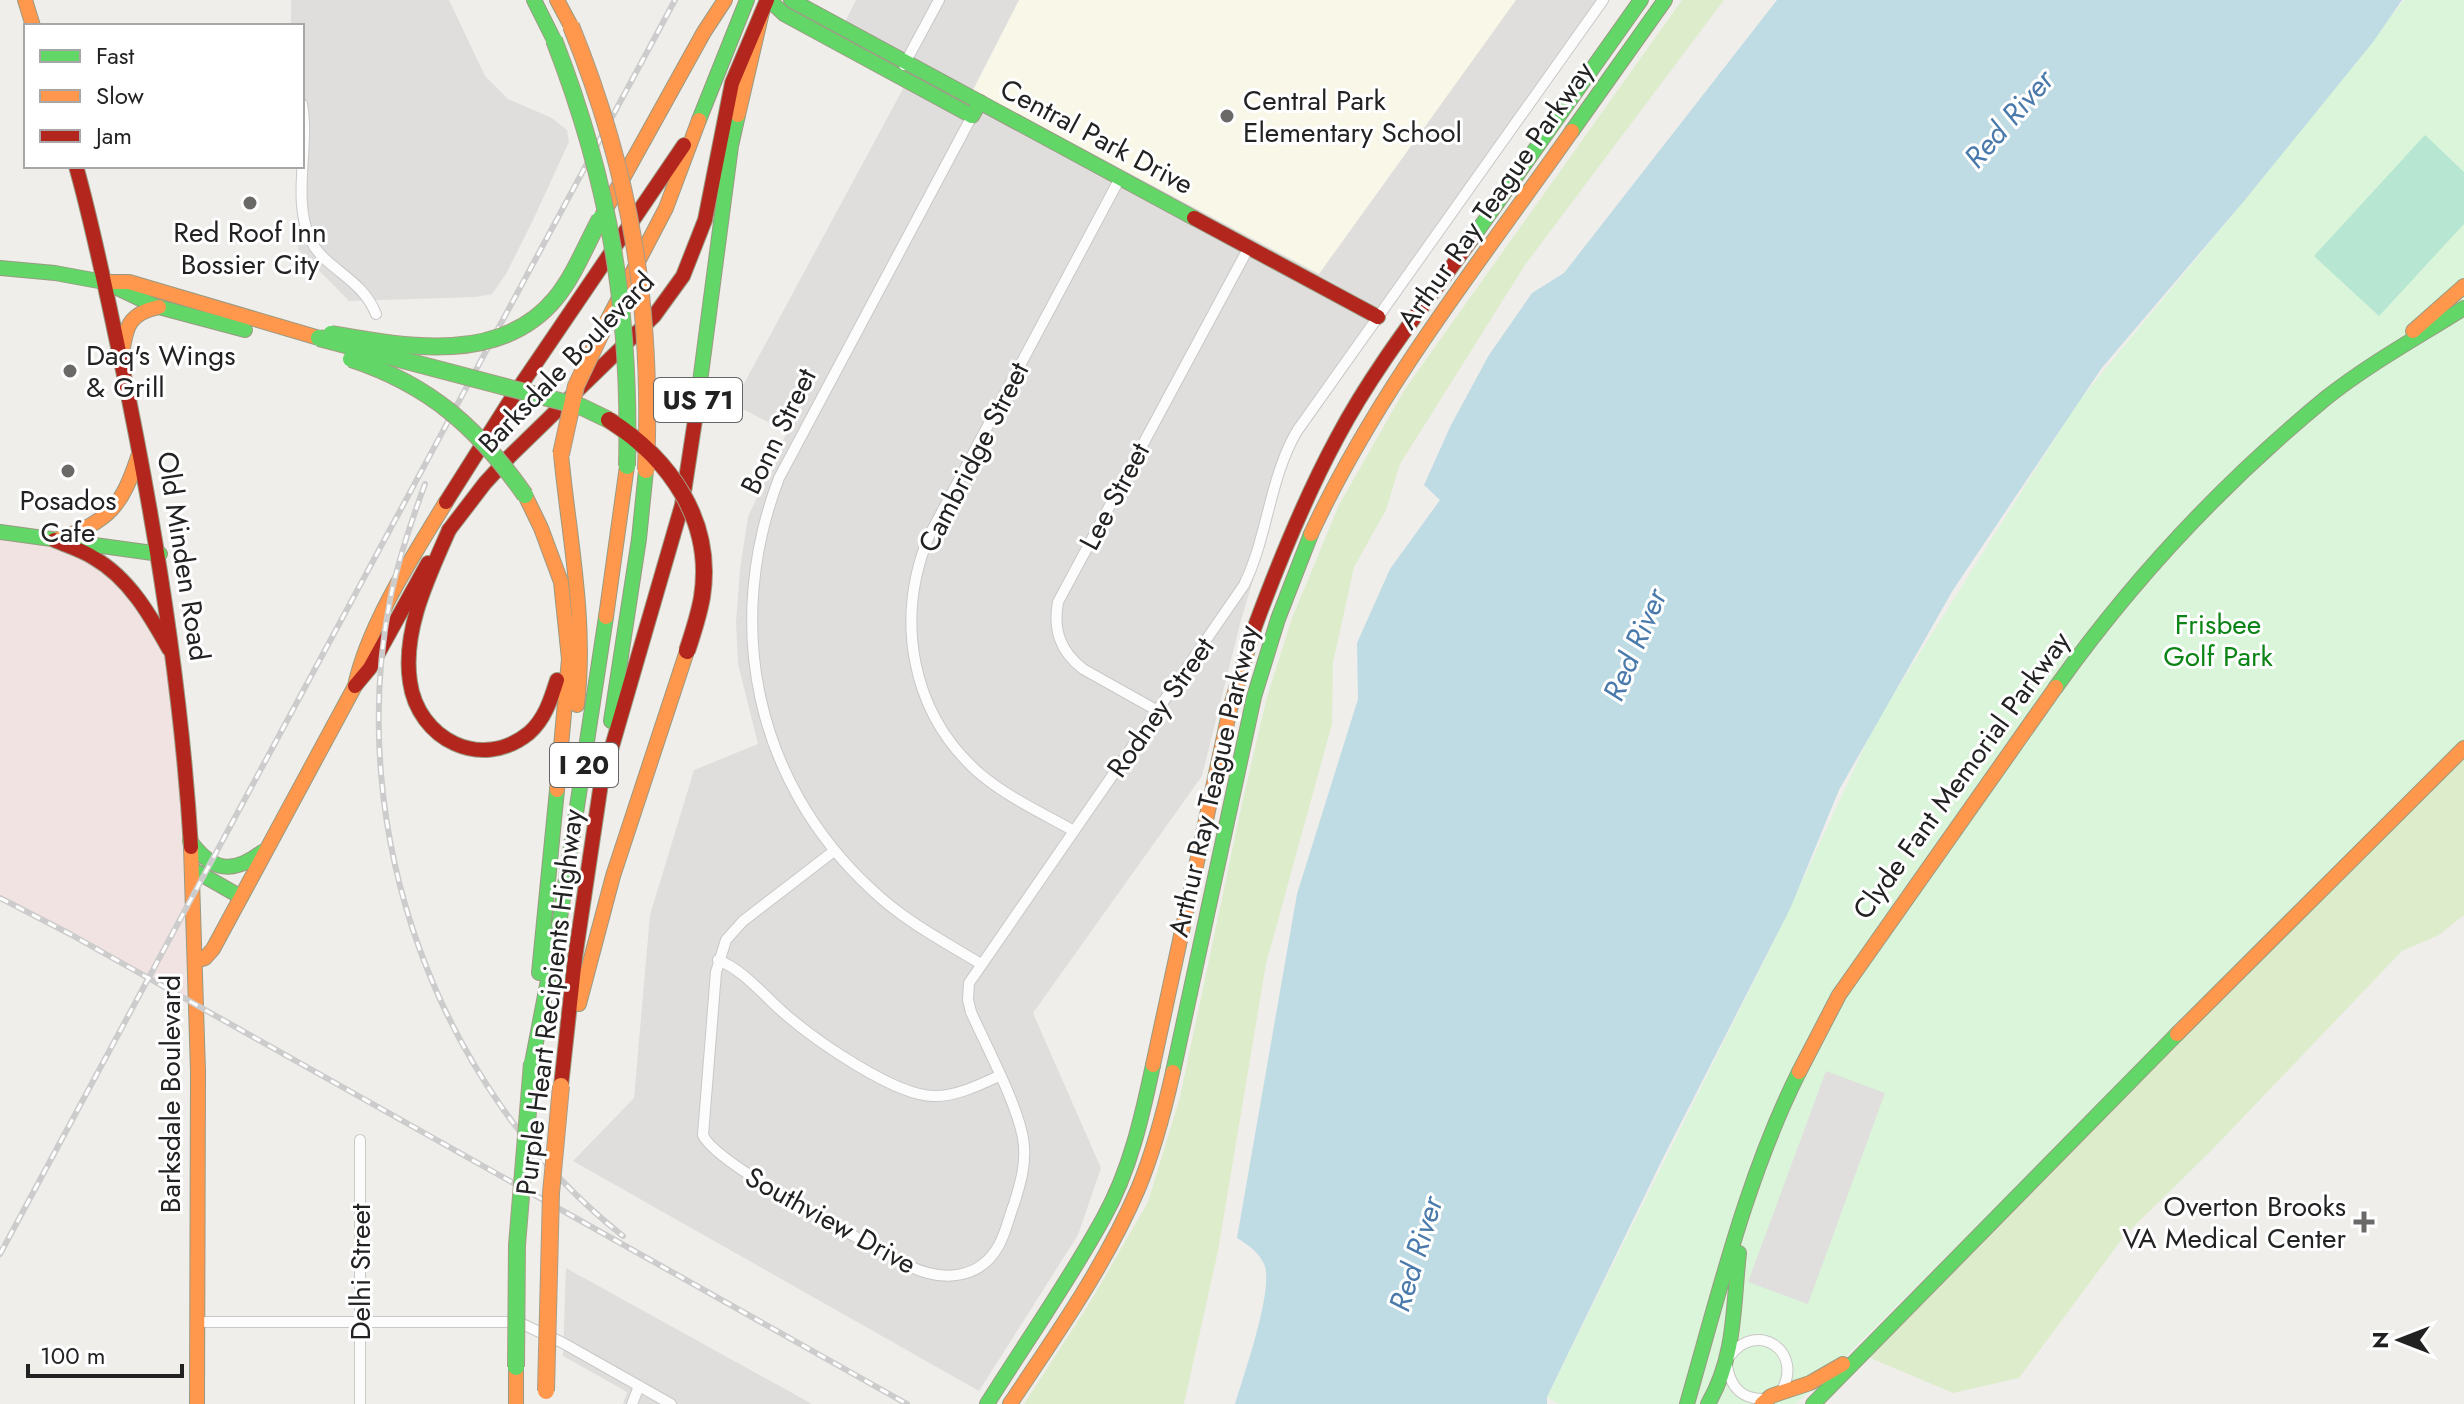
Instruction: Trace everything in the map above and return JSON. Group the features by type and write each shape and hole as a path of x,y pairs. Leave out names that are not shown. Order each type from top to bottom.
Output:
{"main road":[{"path":"25,0 32,24"},
{"name":"Purple Heart Recipients Highway","path":"516,1404 518,1230 532,1063 562,903 614,569 627,466 629,412 626,323 614,240 592,141 554,40 534,0"},
{"name":"Purple Heart Recipients Highway","path":"546,1397 550,1208 561,1086 575,958 639,539 646,470 649,358 640,271 619,162 589,68 557,0"},
{"path":"316,339 462,345 506,337 540,316 555,299 704,32 725,0"},
{"name":"Barksdale Boulevard","path":"197,1404 195,961 205,958 213,949 355,686 364,652 456,484 699,120 747,0"},
{"name":"Central Park Drive","path":"791,0 902,69"},
{"name":"Arthur Ray Teague Parkway","path":"987,1404 1098,1230 1136,1140 1230,709 1252,633 1289,536 1337,437 1380,367 1641,0"},
{"name":"Arthur Ray Teague Parkway","path":"1010,1404 1110,1249 1147,1169 1162,1121 1257,686 1288,591 1324,506 1382,401 1665,0"},
{"name":"Barksdale Boulevard","path":"355,686 367,674 449,530 485,483 654,316 683,276 705,220 732,83 766,4"},
{"name":"Central Park Drive","path":"766,4 902,69 976,109 1069,146 1120,178 1378,317"},
{"name":"US 71","path":"602,781 682,505 731,146 766,4"},
{"path":"551,847 579,692 582,649 579,592 561,454 568,410 575,385 666,208 699,120"},
{"name":"Old Minden Road","path":"76,168 141,450 160,554 174,657 190,841 195,961"},
{"path":"0,268 104,282 129,282 316,339 412,383 444,403 488,445 525,495 561,582 569,659 532,1063"},
{"path":"104,282 120,292 161,307 316,339 582,407 609,417 652,449 686,498 701,548 703,590 687,651 613,876 563,1069"},
{"path":"2373,365 2464,286"},
{"path":"121,359 130,321 143,309 161,307"},
{"name":"Clyde Fant Memorial Parkway","path":"1687,1404 1776,1118 1839,995 2093,635 2154,563 2224,489 2293,427 2373,365 2464,308"},
{"path":"54,540 89,529 113,513 128,489 141,450"},
{"path":"449,530 415,616 410,684 417,711 425,724 454,745 499,749 518,743 546,717 554,700 557,664 548,550"},
{"path":"0,532 160,554"},
{"path":"54,540 99,561 114,572 148,613 174,657"},
{"path":"1813,1404 2464,748"},
{"path":"190,841 205,859 222,868 246,864 268,846"},
{"path":"192,869 241,897"},
{"path":"1708,1404 1728,1362 1733,1340 1734,1283 1753,1186"},
{"path":"1770,1398 1810,1383 1860,1354"}],"street":[{"path":"902,69 939,0"},
{"name":"Rodney Street","path":"981,964 1158,711 1249,574 1279,467 1292,439 1603,0"},
{"name":"Bonn Street","path":"976,109 792,451 772,497 760,540 751,617 753,667 773,743 785,773 812,820 834,851 872,890 902,915 981,964"},
{"path":"304,168 305,225 314,247 366,295 376,314"},
{"name":"Cambridge Street","path":"1074,831 996,786 977,771 946,735 935,717 918,674 910,613 915,576 929,536 1120,178"},
{"name":"Lee Street","path":"1158,711 1072,660 1065,652 1056,627 1058,602 1249,247"},
{"name":"Southview Drive","path":"834,851 733,931 726,940 718,960 703,1119 706,1142 762,1183 921,1272 941,1277 967,1273 984,1264 1001,1242 1021,1180 1024,1158 1021,1127 968,1000 969,983 981,964"},
{"path":"718,960 739,972 787,1016 819,1039 900,1089 921,1095 942,1096 999,1076"},
{"name":"Delhi Street","path":"360,1140 360,1404"},
{"path":"197,1322 518,1322 671,1404"},
{"path":"1767,1341 1783,1352 1788,1370 1770,1398 1751,1398 1739,1393 1731,1381 1728,1362 1741,1345 1767,1341"},
{"path":"632,1404 639,1386"}],"shaded area":[{"path":"291,0 449,0 485,76 508,99 552,118 567,130 569,142 506,274 492,294 349,301 298,249 298,168 304,168 304,24 291,24"},
{"path":"856,0 1609,0 1299,439 1287,465 1240,624 1202,776 1033,1013 1101,1168 1078,1235 979,1391 573,1161 634,1098 650,915 694,770 758,744 738,664 736,622 740,569 748,517 787,432 733,404 918,61 845,22"},
{"name":"Central Park Elementary School","path":"1019,0 1516,0 1319,274 973,90"},
{"path":"0,532 54,540 99,561 174,657 196,1007 0,898"},
{"path":"1826,1071 1885,1093 1808,1304 1748,1282"},
{"path":"566,1268 812,1404 623,1404 627,1392 563,1356"}],"green space":[{"path":"1682,0 1724,0 1525,265 1400,464 1386,510 1354,567 1333,663 1332,724 1266,964 1218,1251 1184,1404 1024,1404 1089,1304 1148,1202 1180,1097 1267,697 1292,618 1339,505 1405,389"},
{"name":"Frisbee Golf Park","path":"2404,0 2464,0 2464,742 1795,1404 1559,1404 1547,1397 1781,927 1875,724 2078,402"},
{"path":"2425,135 2464,172 2464,224 2379,316 2314,256"},
{"path":"2464,756 2464,915 2439,935 2402,951 2210,1152 2125,1235 2019,1378 1953,1393 1861,1354 2113,1108"}],"water":[{"name":"Red River","path":"1777,0 2402,0 2373,42 2244,201 2101,369 1953,590 1839,790 1790,909 1663,1158 1547,1397 1547,1404 1235,1404 1257,1332 1266,1276 1259,1255 1237,1238 1297,894 1358,699 1357,643 1390,569 1440,500 1424,485 1451,425 1489,355 1532,293 1564,273"}],"railway":[{"path":"0,1254 675,0"},
{"path":"425,484 393,585 379,688 381,777 395,864 420,950 456,1031 502,1107 558,1176 623,1236"},
{"path":"0,898 70,934 907,1404"}],"traffic: fast":[{"path":"534,0 554,40"},
{"path":"699,120 747,0"},
{"path":"769,0 784,14 972,116 980,102"},
{"path":"791,0 1194,218"},
{"path":"1471,240 1641,0"},
{"path":"1572,131 1665,0"},
{"path":"554,40 590,146 613,249 625,354 627,466"},
{"path":"695,420 731,146 738,115"},
{"path":"331,334 420,346 479,343 507,334 533,320 555,299 600,219"},
{"path":"0,268 104,282"},
{"path":"107,283 155,306 245,330"},
{"path":"2056,687 2148,570 2252,463 2342,386 2464,308"},
{"path":"319,338 582,407 609,420"},
{"path":"351,359 405,382 450,412 489,449 525,495"},
{"path":"611,721 639,539 646,470"},
{"path":"0,532 160,554"},
{"path":"1173,1072 1254,697 1278,619 1311,534"},
{"path":"532,1063 560,918 606,617"},
{"path":"539,973 557,790"},
{"path":"190,841 206,859 223,866 241,864 262,852"},
{"path":"192,869 241,897"},
{"path":"1813,1404 2177,1034"},
{"path":"516,1367 517,1245 532,1063"},
{"path":"987,1404 1076,1264 1113,1199 1134,1143 1153,1065"},
{"path":"1687,1404 1749,1193 1799,1072"},
{"path":"1708,1404 1729,1349 1739,1253"}],"traffic: slow":[{"path":"25,0 32,24"},
{"path":"557,0 571,26"},
{"path":"603,214 725,0"},
{"path":"738,115 762,12"},
{"path":"571,26 609,136 634,244 646,353 646,470"},
{"path":"606,323 666,208 699,120"},
{"path":"1311,534 1367,428 1399,377 1572,131"},
{"path":"104,282 129,282 319,338"},
{"path":"2413,331 2464,286"},
{"path":"121,359 130,324 140,314 159,307"},
{"path":"561,454 576,386 606,323"},
{"path":"58,539 90,525 112,509 126,487 139,454"},
{"path":"561,454 578,610 580,673 577,705"},
{"path":"606,617 627,466"},
{"path":"525,495 561,582 569,659 557,790"},
{"path":"195,961 205,958 213,949 355,686 370,639 393,591 446,502"},
{"path":"1153,1065 1230,709 1254,629"},
{"path":"579,1004 613,876 687,651"},
{"path":"1799,1072 1839,995 2056,687"},
{"path":"2177,1034 2464,748"},
{"path":"191,847 198,1071 197,1404"},
{"path":"1010,1404 1079,1300 1125,1218 1149,1160 1173,1072"},
{"path":"546,1391 551,1193 561,1086"},
{"path":"1762,1404 1771,1396 1810,1383 1843,1364"},
{"path":"516,1367 516,1404"}],"traffic: jam":[{"path":"449,530 510,456 654,316 683,276 705,220 732,83 767,0"},
{"path":"446,502 508,404 684,145"},
{"path":"76,168 145,482 181,725 191,847"},
{"path":"1194,218 1378,317"},
{"path":"1254,629 1313,484 1351,412 1471,240"},
{"path":"609,420 651,453 683,495 694,518 704,569 701,604 687,651"},
{"path":"602,781 682,505 695,420"},
{"path":"449,530 419,604 410,643 410,682 415,702 425,720 454,744 491,750 529,733 543,715 557,680"},
{"path":"54,540 89,555 118,576 146,611 169,649"},
{"path":"355,686 370,668 428,563"},
{"path":"561,1086 575,958 603,770"}],"place":[{"name":"Central Park Elementary School","path":"1227,116"},
{"name":"Red Roof Inn Bossier City","path":"250,203"},
{"name":"Daq's Wings & Grill","path":"70,371"},
{"name":"Posados Cafe","path":"68,471"},
{"name":"Overton Brooks VA Medical Center","path":"2364,1222"}]}
